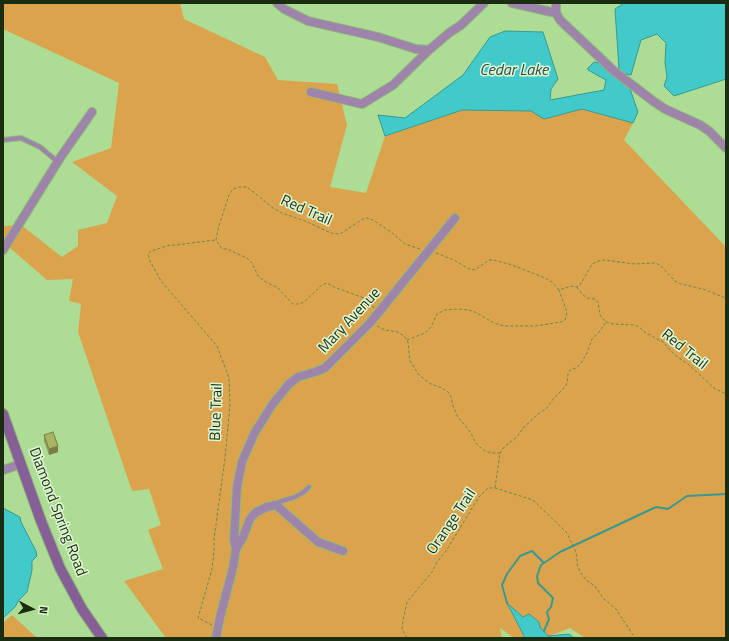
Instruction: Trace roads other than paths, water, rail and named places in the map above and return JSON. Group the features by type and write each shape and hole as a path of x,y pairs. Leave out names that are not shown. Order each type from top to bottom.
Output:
{"street":[{"path":"277,3 284,9 308,21 382,38 416,49 429,50"},
{"path":"311,92 362,104 393,85 429,50 449,32 461,25 484,3"},
{"path":"512,3 556,13"},
{"path":"556,3 556,13 560,20 614,71 665,109 700,125 709,131 726,148"},
{"path":"3,250 58,162 92,112"},
{"name":"Mary Avenue","path":"217,634 233,568 236,549 234,540 237,487 242,462 254,434 272,405 289,384 298,377 325,368 374,318 455,218"},
{"name":"Diamond Spring Road","path":"3,414 41,521 60,568 82,608 102,638"},
{"path":"3,470 21,464"},
{"path":"236,549 243,537 250,519 256,512 276,505 318,542 343,551"}],"lane":[{"path":"3,140 21,138 40,147 58,162"},
{"path":"276,505 280,502 295,497 309,487"}],"water":[{"name":"Cedar Lake","path":"624,3 726,3 726,79 674,96 664,86 667,77 665,63 666,43 657,34 641,40 631,75 625,74 638,112 633,123 582,109 544,119 531,111 462,110 385,136 378,115 405,118 463,75 490,37 505,31 543,32 558,79 551,89 550,100 604,90 606,80 588,70 588,68 594,62 599,63 610,74 615,75 619,69 615,9"},
{"path":"3,508 20,517 37,556 32,561 32,570 27,592 19,600 15,607 3,618"},
{"path":"507,603 523,617 529,614 539,622 540,627 548,636 569,634 574,638 525,638"}],"waterway":[{"path":"544,631 549,619 547,612 551,607 553,598 538,583 537,576 541,565 560,552 656,507 668,509 687,496 726,494"},
{"path":"507,603 502,585 507,574 520,556 532,551 544,563"}]}
